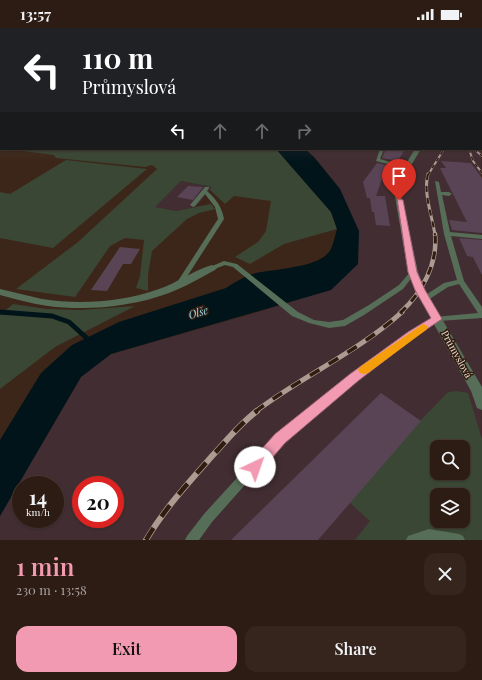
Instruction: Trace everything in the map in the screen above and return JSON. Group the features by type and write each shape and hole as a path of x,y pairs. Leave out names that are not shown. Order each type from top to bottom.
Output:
{"street":[{"name":"Průmyslová","path":"417,150 396,185 413,272 425,298 477,390 482,404"},
{"path":"0,292 48,303 88,304 140,299 165,291 212,268"}],"lane":[{"path":"382,150 378,160 405,168"},
{"path":"191,540 208,518 280,438 354,377 411,334 437,319 482,314 461,281 447,234 437,182"},
{"path":"179,284 221,219 221,211 218,205 206,189 192,205"},
{"path":"439,193 449,194"},
{"path":"447,234 482,237"},
{"path":"212,268 224,263 230,263 240,268 294,314 317,324 342,324 402,286 413,272"},
{"path":"425,298 446,285 461,281"},
{"path":"412,540 429,535 459,540"}],"shaded area":[{"path":"306,150 481,150 482,540 0,540 0,516 12,495 12,528 64,528 64,476 23,476 81,376 111,354 262,311 296,299 358,264 340,189 314,157"},
{"path":"181,181 213,187 196,207 176,211 154,207"}],"green space":[{"path":"16,150 277,150 331,212 337,229 284,244 250,264 235,257 258,242 266,231 271,201 234,196 225,204 210,190 212,187 181,181 155,207 176,211 211,204 215,209 199,213 187,219 152,251 148,275 148,291 136,288 140,276 144,240 125,238 110,246 75,297 16,289 78,242 157,169 152,165 145,167 56,158 54,155"},
{"path":"66,160 147,169 53,248 0,238 0,192 10,194"},
{"path":"13,304 47,309 80,310 135,306 55,347 0,389 0,315"},
{"path":"457,391 468,393 482,439 482,540 355,540 370,521 349,502 421,420 448,392"}],"water":[{"name":"Olše","path":"277,150 306,150 314,157 340,189 359,231 358,264 331,290 111,354 81,377 23,476 12,476 12,495 0,516 0,440 41,373 72,345 119,322 226,288 240,279 256,273 305,265 315,261 329,252 337,229 331,212"}],"building":[{"path":"386,150 404,150 398,161 382,158"},
{"path":"441,161 471,163 482,178 482,233 452,230 449,220 467,222 440,168 446,168"},
{"path":"377,163 387,165 376,196 385,196 390,226 376,225 370,198 367,198 363,182"},
{"path":"188,186 203,187 193,200 177,197"},
{"path":"459,238 482,240 482,275 473,257 467,256"},
{"path":"120,247 140,249 131,264 123,264 107,291 91,290"},
{"path":"381,393 421,421 318,540 231,540"}],"waterway":[{"path":"10,313 0,312 52,316 69,322 91,342"}],"railway":[{"path":"428,175 443,150"},
{"path":"469,150 473,161 482,173"},
{"path":"475,150 482,156"},
{"path":"428,174 427,196 435,235"},
{"path":"400,313 422,287 427,277 434,256 435,235"},
{"path":"255,412 273,399 349,352 402,312"},
{"path":"146,540 153,528 186,485 234,432 257,411"}],"slow traffic":[{"path":"364,370 411,334 423,327"}],"route":[{"path":"255,467 280,438 354,377 411,334 437,319 420,290 413,272 399,200"}]}
